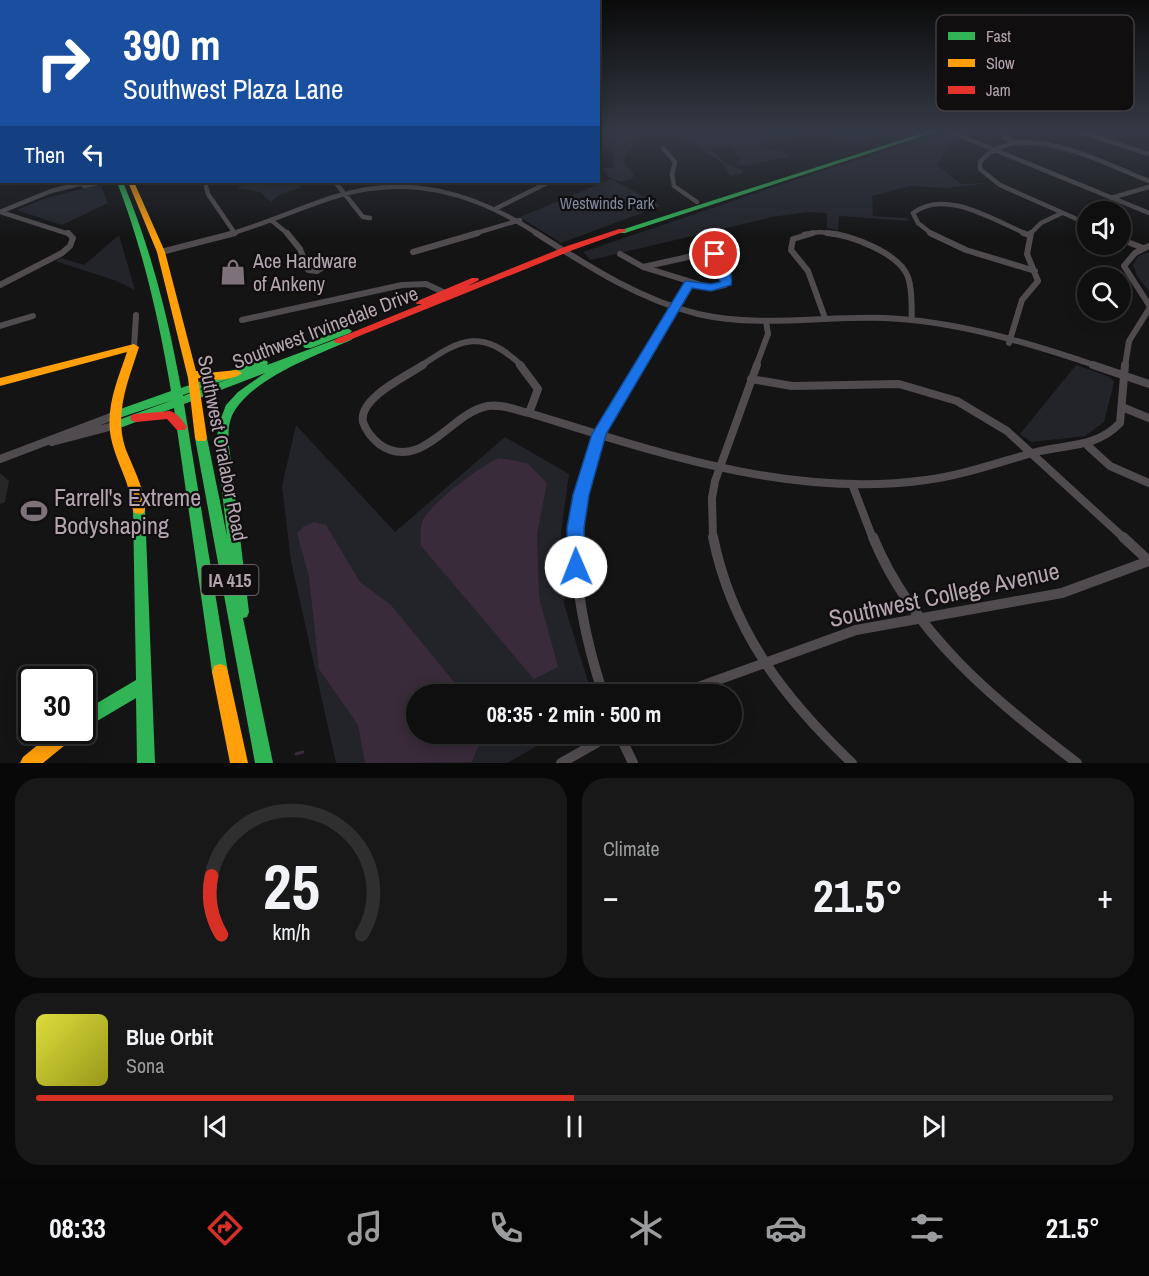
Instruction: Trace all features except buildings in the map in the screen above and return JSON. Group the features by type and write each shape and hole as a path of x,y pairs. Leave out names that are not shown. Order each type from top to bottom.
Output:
{"main road":[{"name":"Southwest Irvinedale Drive","path":"117,420 348,338 562,250 811,168"},
{"name":"Southwest Irvinedale Drive","path":"195,393 237,373 443,292 697,202 816,168"},
{"name":"Southwest Oralabor Road","path":"120,183 141,231 151,264 179,399 205,558 220,670 239,763"},
{"name":"Southwest Oralabor Road","path":"131,183 161,252 192,373 196,415 264,763"},
{"path":"245,657 238,561 223,446 224,421 233,405 255,384 348,338"},
{"path":"0,382 134,347"},
{"path":"134,347 119,390 117,420 121,451 137,490 142,529 146,763"},
{"path":"192,373 207,377 237,373"},
{"name":"Southwest Irvinedale Drive","path":"117,420 136,418 179,399"},
{"path":"136,418 170,416 177,420 183,432"},
{"path":"96,713 145,683"},
{"path":"29,763 53,744"}],"street":[{"path":"674,168 674,186 697,202"},
{"path":"980,168 993,182 1077,219"},
{"path":"1038,168 1149,213"},
{"path":"1113,168 1149,181"},
{"path":"0,212 84,183"},
{"path":"47,194 96,183"},
{"path":"205,183 208,194 234,232"},
{"path":"336,183 363,217 370,218"},
{"path":"497,208 546,183"},
{"path":"161,252 234,232 343,193 392,186 425,187 455,192 497,208 520,220 562,250 616,283 676,308 766,321 825,318 912,320 1009,341 1149,384"},
{"path":"1111,198 1149,187"},
{"path":"1029,235 955,205 925,205 913,213 921,226 966,251 995,263 1035,271"},
{"path":"0,212 67,232 73,236 72,243 62,253 2,283"},
{"path":"1009,341 1022,300 1038,281 1027,254 1029,235 1041,224 1062,213"},
{"path":"271,220 288,233 307,262"},
{"path":"412,252 520,220"},
{"path":"825,318 808,271 790,250 793,239 806,233 825,231 853,237 898,265 907,275 912,320"},
{"path":"1131,242 1146,247"},
{"path":"529,413 538,389 534,378 497,345 475,340 453,346 376,396 364,408 362,418 366,429 376,440 387,448 403,452 419,449 476,410 488,406 506,407 718,468 766,478 852,484 938,478 1031,454 1088,446 1112,434 1120,423 1129,342 1138,325 1148,314 1149,307 1125,271 1127,257 1146,247"},
{"path":"620,254 643,267 689,284 711,288 725,285 726,279 721,259 715,254 705,253 643,267"},
{"path":"242,320 402,285 426,284 443,292"},
{"path":"600,684 584,631 577,586 576,539 584,478 599,434 689,284"},
{"path":"134,347 138,329 136,315"},
{"path":"0,326 33,316"},
{"path":"766,321 768,334 718,468 712,496 715,547 727,592 764,664 782,692 815,731 852,763"},
{"path":"751,379 792,386 876,382 925,390 973,409 1007,430 1149,561"},
{"path":"1122,407 1149,418"},
{"name":"Southwest Irvinedale Drive","path":"0,459 35,445 117,420"},
{"path":"1088,446 1110,466 1149,483"},
{"path":"852,484 877,547 893,579 919,617 952,654 1000,701 1077,763"},
{"name":"Southwest College Avenue","path":"707,684 798,649 856,630 1062,593 1149,561"},
{"path":"561,763 594,744"},
{"path":"624,744 633,763"}],"green space":[{"path":"602,168 628,168 633,173 633,178 621,182 608,177"},
{"path":"726,168 736,168 744,171 742,174 730,176"},
{"path":"832,168 940,168 961,184 989,183 948,188 910,186 872,196 873,216 907,218 909,221 839,216 838,230 827,228 827,213 808,212 772,217 591,260 583,252"},
{"name":"Westwinds Park","path":"611,179 661,206 561,243 520,217"},
{"path":"248,183 296,183 301,187 278,196 271,202 260,192 236,188"},
{"path":"97,185 101,186 108,203 62,225 17,210 47,198"},
{"path":"119,235 135,290 114,280 55,261 61,258 84,265"},
{"path":"1149,252 1149,291 1137,276 1133,265 1138,256"},
{"path":"1076,365 1110,377 1114,382 1104,422 1085,436 1031,442 1020,434"},
{"path":"296,425 395,532 505,437 569,474 561,532 564,604 589,684 406,684 406,744 540,744 507,763 336,763 291,561 282,486"}],"shaded area":[{"path":"500,458 527,463 547,483 537,534 539,597 558,667 534,679 421,546 422,522 432,508 472,474"},
{"path":"314,522 326,525 360,582 391,605 456,684 406,684 406,744 479,744 472,762 365,763 358,725 319,669 309,577 297,533"}],"waterway":[{"path":"296,754 303,752"}],"traffic: fast":[{"path":"622,231 821,168"},
{"path":"120,183 142,240 164,325 186,447 220,672"},
{"path":"308,346 347,331"},
{"path":"242,612 223,446 224,423 230,408 258,382 296,361 348,338"},
{"path":"117,425 322,348"},
{"path":"116,415 263,363"},
{"path":"201,438 264,763"},
{"path":"139,509 146,763"},
{"path":"96,713 145,683"}],"traffic: slow":[{"path":"131,183 161,252 193,378 201,438"},
{"path":"0,382 134,347 119,392 115,427 139,509"},
{"path":"192,373 207,377 237,373"},
{"path":"220,672 239,763"},
{"path":"29,763 53,744"}],"traffic: jam":[{"path":"339,341 570,248 622,231"},
{"path":"420,302 475,280"},
{"path":"136,418 170,415 181,427"}],"place":[{"name":"Ace Hardware of Ankeny","path":"233,272"},
{"name":"Farrell's Extreme Bodyshaping","path":"34,511"}],"route":[{"path":"576,567 576,528 581,495 584,478 599,434 689,284 711,288 720,288 725,285 726,279 721,259 715,254"}]}
